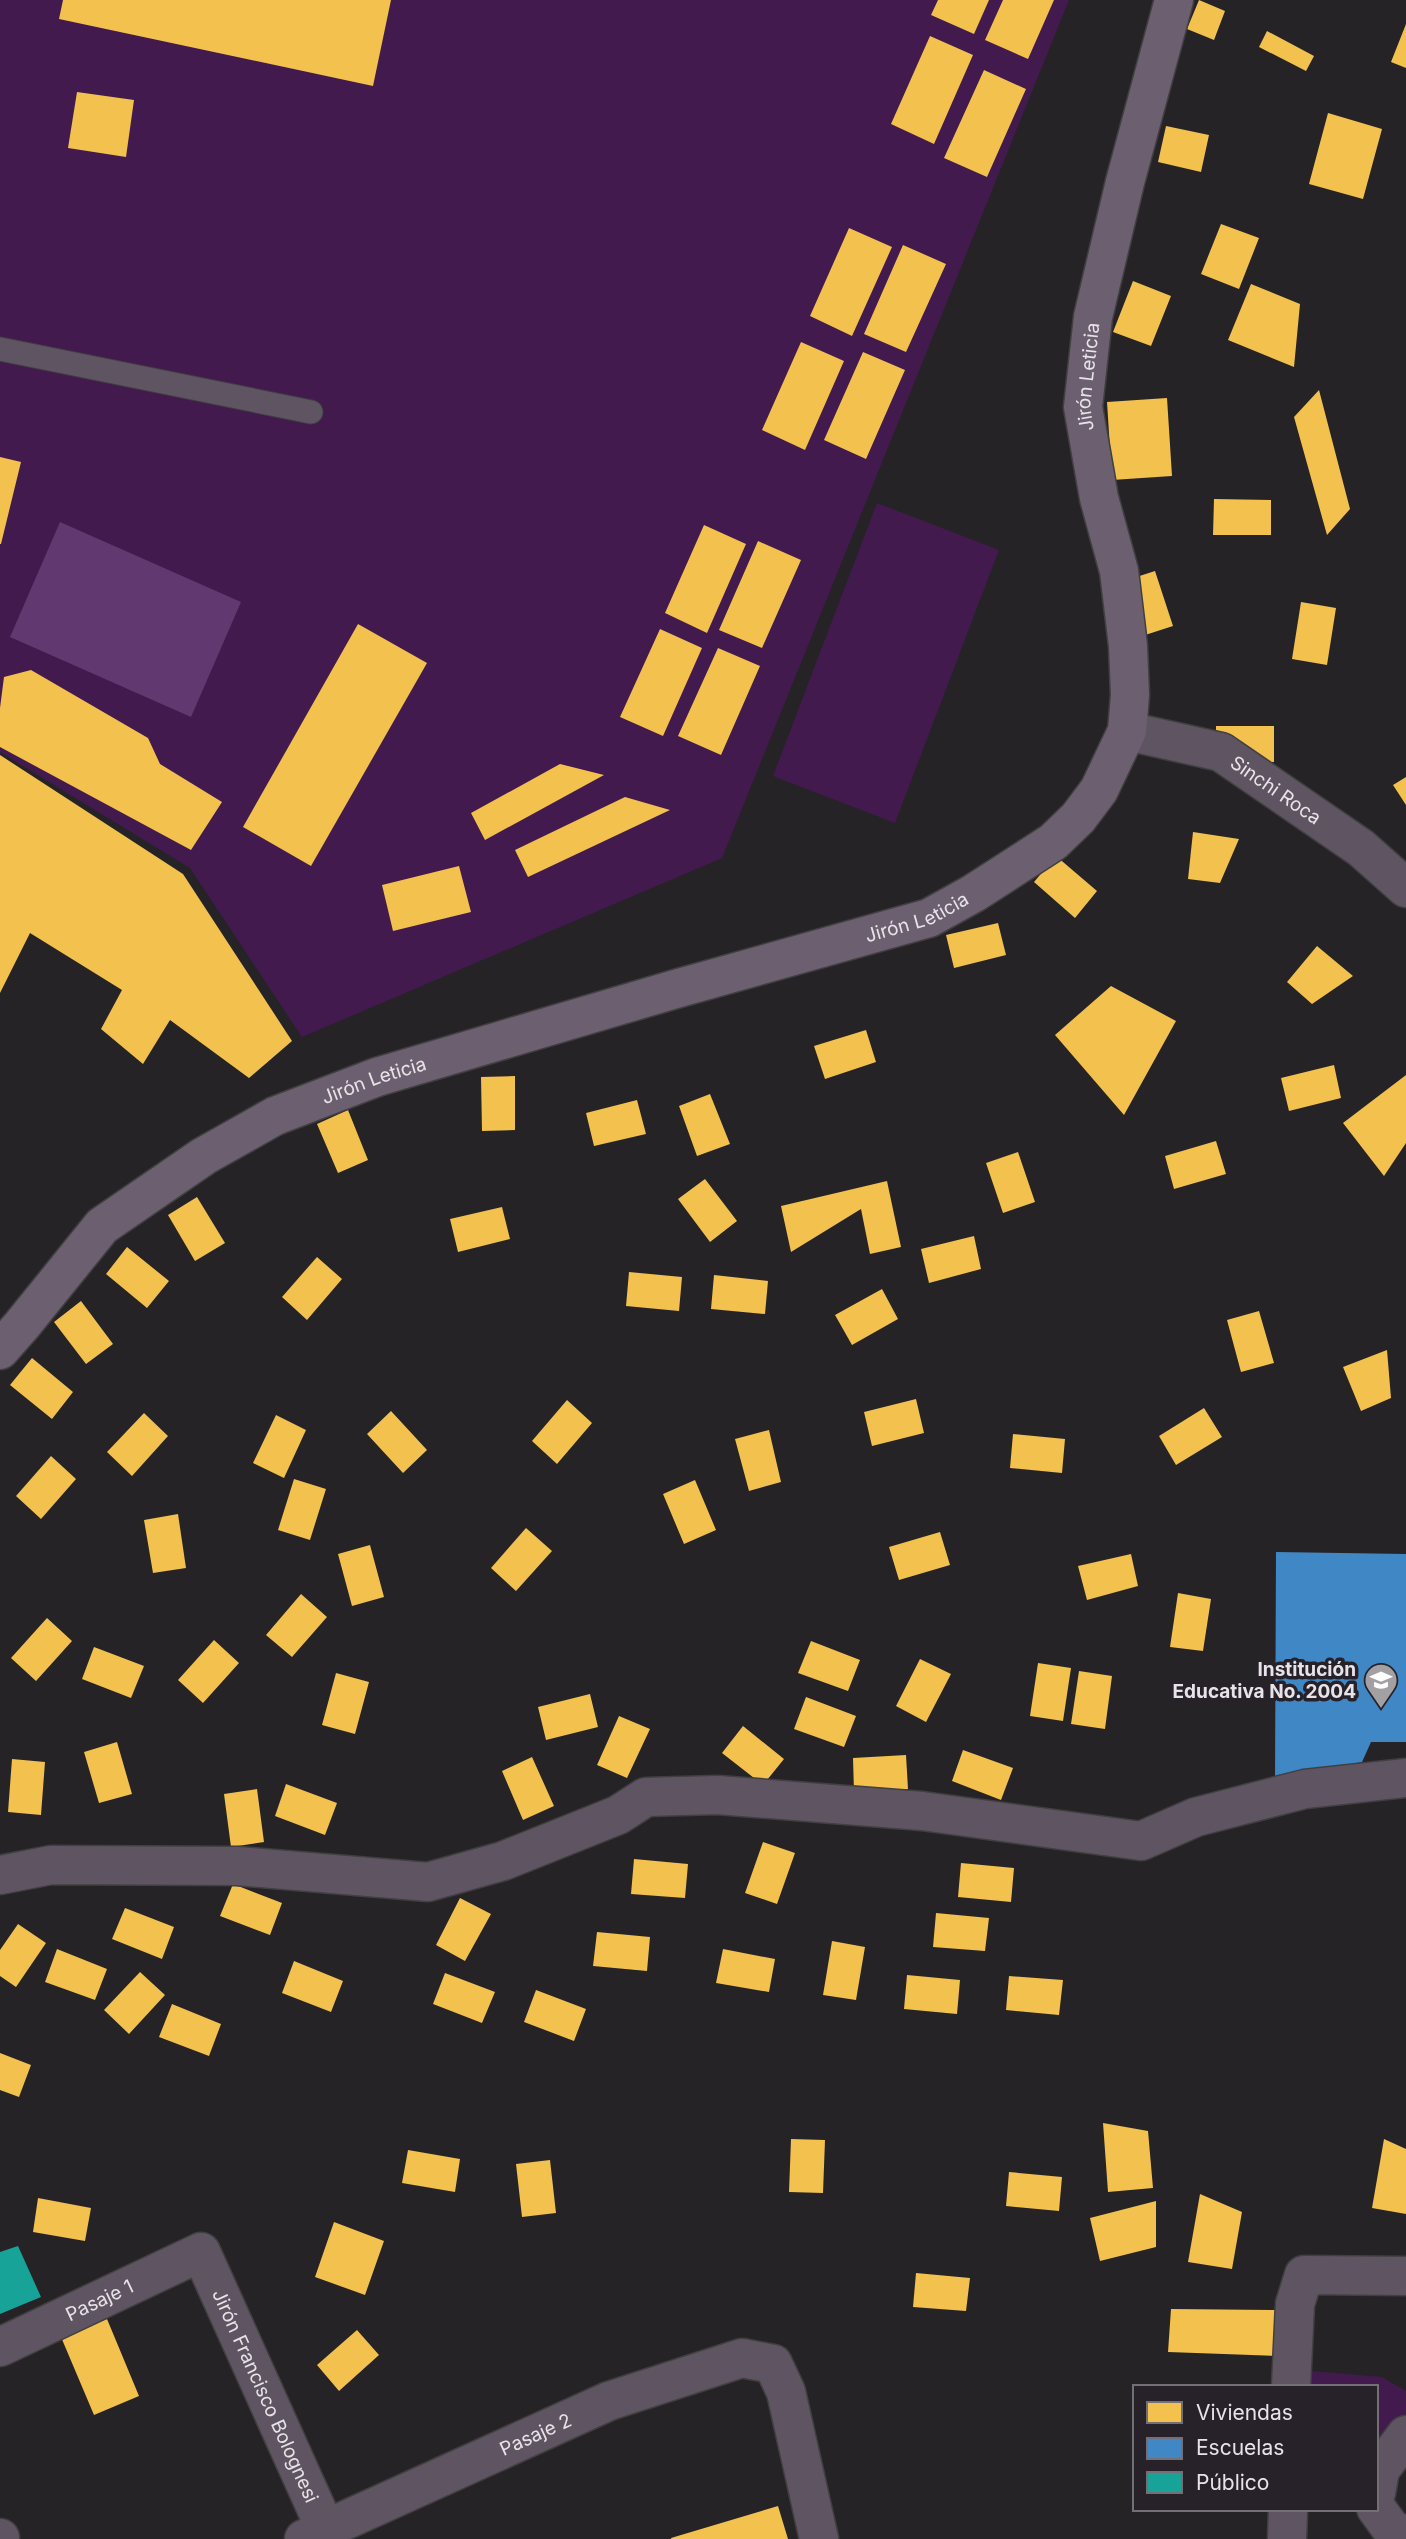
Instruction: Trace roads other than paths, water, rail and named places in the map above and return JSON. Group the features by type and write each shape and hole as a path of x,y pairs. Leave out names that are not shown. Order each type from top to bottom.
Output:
{"street":[{"name":"Jirón Leticia","path":"0,1350 102,1226 204,1156 275,1116 377,1077 929,918 974,893 1053,842 1078,818 1099,790 1127,731 1130,695 1128,646 1119,571 1098,498 1083,407 1093,317 1125,182 1174,0"},
{"name":"Sinchi Roca","path":"1127,731 1221,752 1361,848 1406,888"},
{"path":"0,1875 51,1865 237,1866 428,1882 503,1861 618,1815 646,1797 672,1796 718,1795 922,1811 1141,1841 1196,1816 1305,1789 1406,1778"},
{"name":"Pasaje 1","path":"0,2347 201,2252"},
{"name":"Jirón Francisco Bolognesi","path":"201,2252 320,2536"},
{"path":"1292,2385 1295,2304 1304,2275 1406,2276"},
{"name":"Pasaje 2","path":"320,2536 609,2401 742,2358 773,2364 786,2392 819,2539"},
{"path":"1378,2482 1380,2470 1406,2435"},
{"path":"1287,2539 1288,2511"},
{"path":"1378,2511 1392,2530 1406,2535"}],"lane":[{"path":"0,349 311,412"}],"place":[{"name":"Institución Educativa No. 2004","path":"1381,1710"}]}
